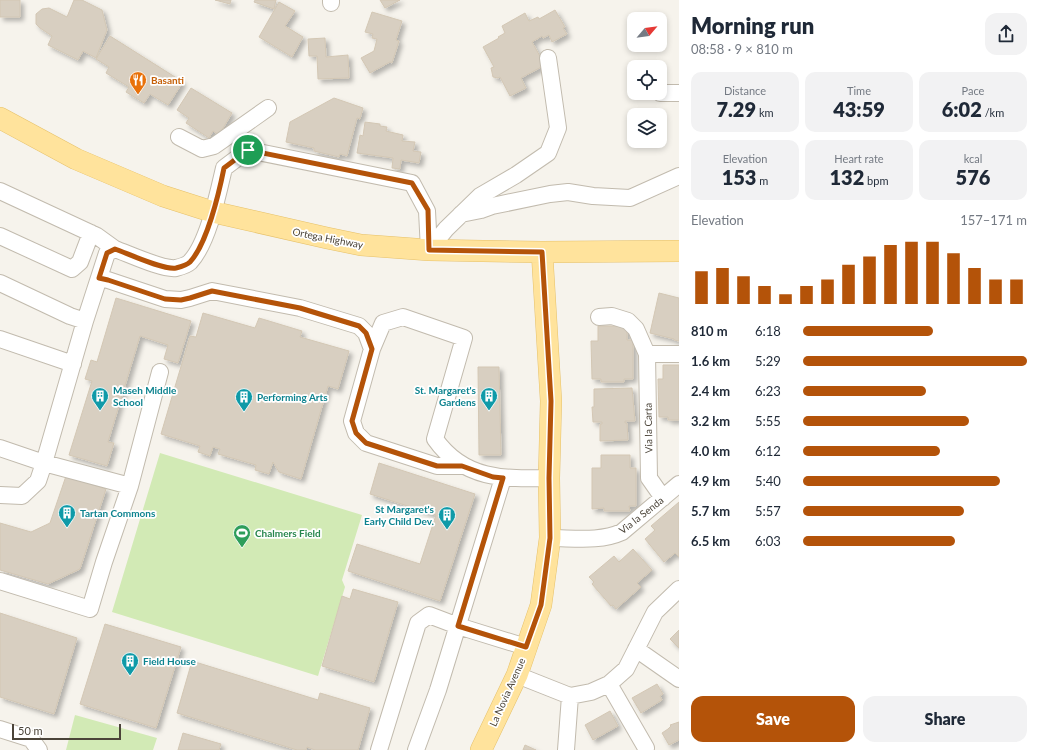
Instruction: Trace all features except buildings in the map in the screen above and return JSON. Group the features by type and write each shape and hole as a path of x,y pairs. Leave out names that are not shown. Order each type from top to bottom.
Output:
{"main road":[{"name":"Ortega Highway","path":"0,118 76,159 163,196 213,212 285,230 361,245 429,250 542,252 679,251"},
{"name":"La Novia Avenue","path":"481,750 517,675 541,605 550,538 549,478 551,401 542,252"}],"street":[{"path":"429,250 446,229 480,196 516,175 548,153 558,128 548,58"},
{"path":"667,93 679,93"},
{"path":"178,137 202,149 214,146 268,108"},
{"path":"0,191 91,233 115,249 158,265 175,268 189,263 199,248 213,212 224,168 248,150 412,183 428,210 429,250"},
{"path":"461,214 550,194 568,192 593,196 630,198 679,176"},
{"path":"0,236 72,269 80,262 91,233"},
{"path":"0,495 22,496 38,481 85,321 107,253 115,249"},
{"path":"99,278 165,299 181,300 212,291 300,308 359,326 366,333 372,349"},
{"path":"0,283 70,316 85,321"},
{"path":"599,318 612,316 628,321 636,329 647,354 679,354"},
{"path":"462,466 443,450 435,439 464,338 403,317 383,322 372,349 352,421 356,433 366,443 437,466 462,466 493,477 549,478"},
{"path":"0,339 73,364"},
{"name":"Via la Carta","path":"647,354 649,478 662,498"},
{"path":"0,581 90,609 104,562 130,486 160,372"},
{"path":"0,448 44,463 130,486"},
{"path":"416,750 438,690 503,478"},
{"name":"Via la Senda","path":"550,538 591,539 613,536 622,532 679,484"},
{"path":"517,675 570,696 591,692 609,684 626,669 655,612 679,589"},
{"path":"379,750 418,623 429,615 458,626 526,647"},
{"path":"636,649 679,679"},
{"path":"609,684 646,748"},
{"path":"566,750 570,696"},
{"path":"0,729 31,739 39,750"}],"green space":[{"name":"Chalmers Field","path":"160,453 362,515 342,580 345,587 318,676 112,612"},
{"path":"75,715 157,738 153,750 66,750"}],"place":[{"name":"Basanti","path":"138,95"},
{"name":"Maseh Middle School","path":"100,411"},
{"name":"St. Margaret's Gardens","path":"489,411"},
{"name":"Performing Arts","path":"244,412"},
{"name":"Tartan Commons","path":"67,528"},
{"name":"St Margaret's Early Child Dev.","path":"447,530"},
{"name":"Chalmers Field","path":"242,548"},
{"name":"Field House","path":"130,676"}],"route":[{"path":"248,150 412,183 428,210 429,250 542,252 551,401 549,478 550,538 541,605 526,647 458,626 503,478 493,477 462,466 437,466 366,443 356,433 352,421 372,349 366,333 359,326 341,319 300,308 212,291 181,300 165,299 99,278 107,253 115,249 158,265 175,268 189,263 199,248 213,212 224,168 248,150"}]}
